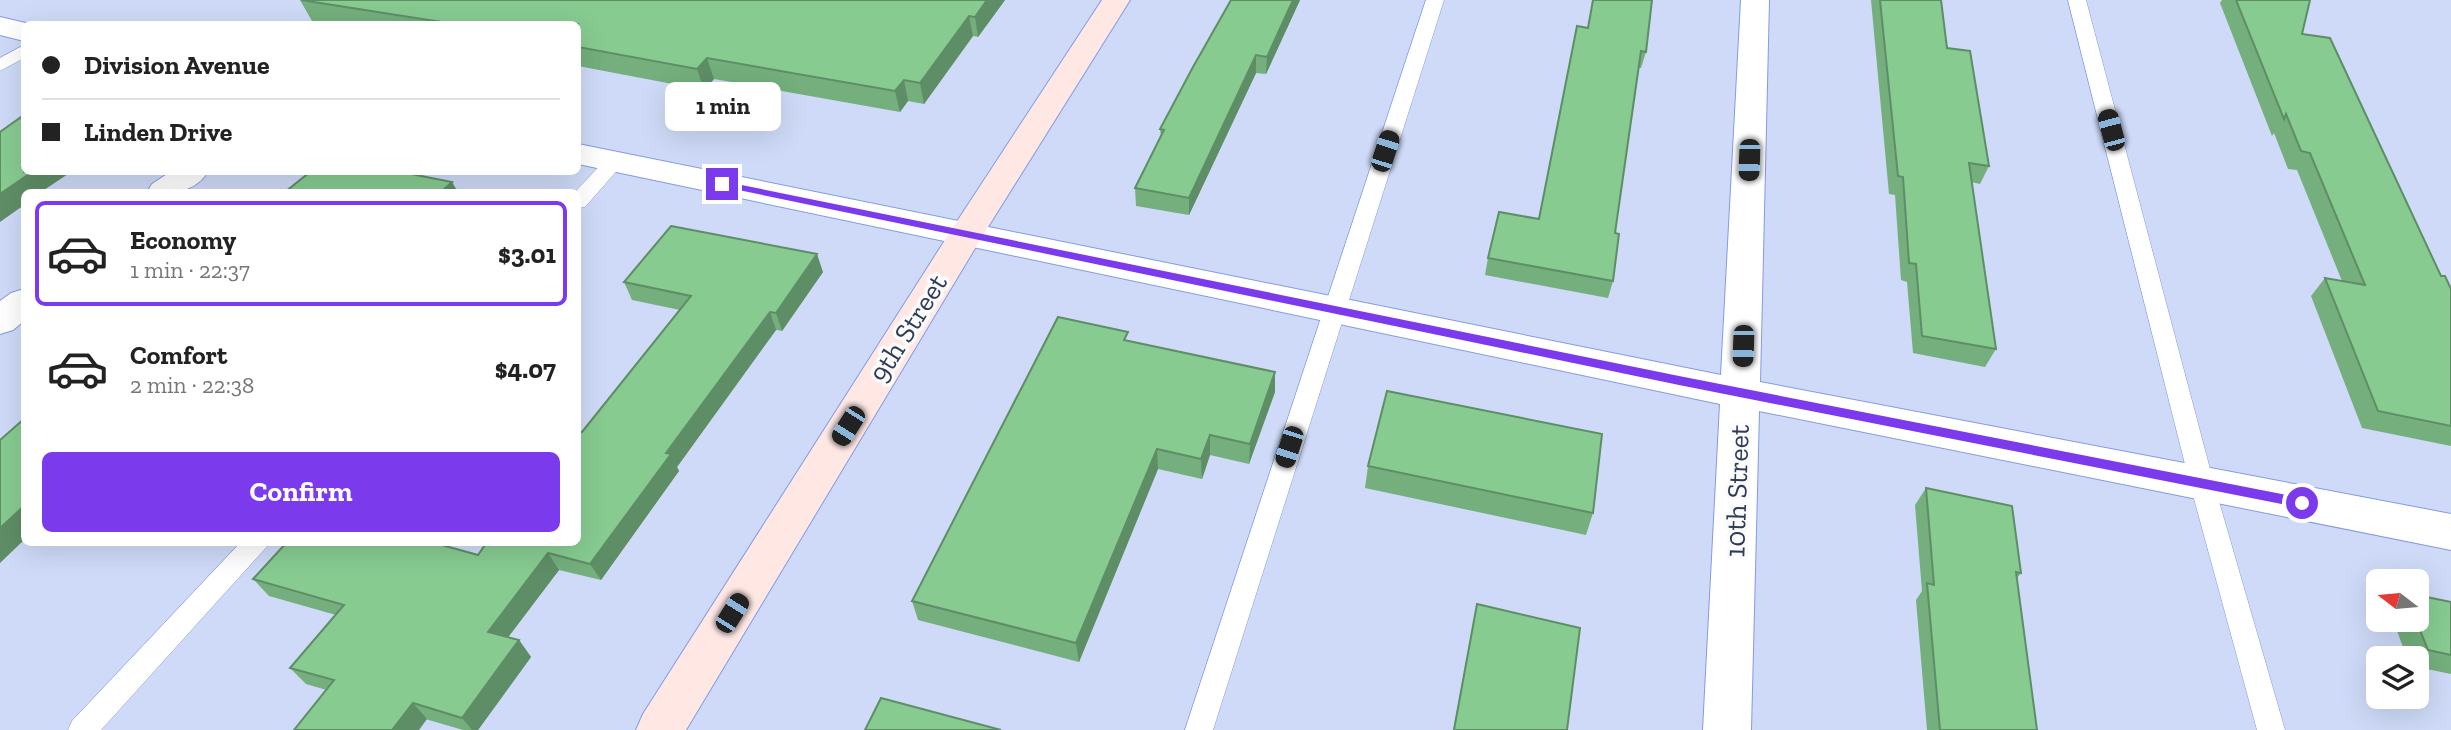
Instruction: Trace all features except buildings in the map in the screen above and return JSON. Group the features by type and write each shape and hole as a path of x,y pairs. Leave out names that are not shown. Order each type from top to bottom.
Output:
{"street":[{"path":"0,11 18,0"},
{"name":"9th Street","path":"660,730 966,234 1116,0"},
{"name":"10th Street","path":"1727,730 1755,0"},
{"path":"0,26 21,31"},
{"path":"581,155 1741,393 2451,532"},
{"path":"168,189 187,175"},
{"path":"0,321 21,304"}],"lane":[{"path":"1199,730 1435,0"},
{"path":"2077,0 2202,484 2271,730"},
{"path":"0,66 21,52"},
{"path":"581,199 614,162"},
{"path":"82,730 254,546"}],"route":[{"path":"722,184 1679,381 2302,503"}]}
